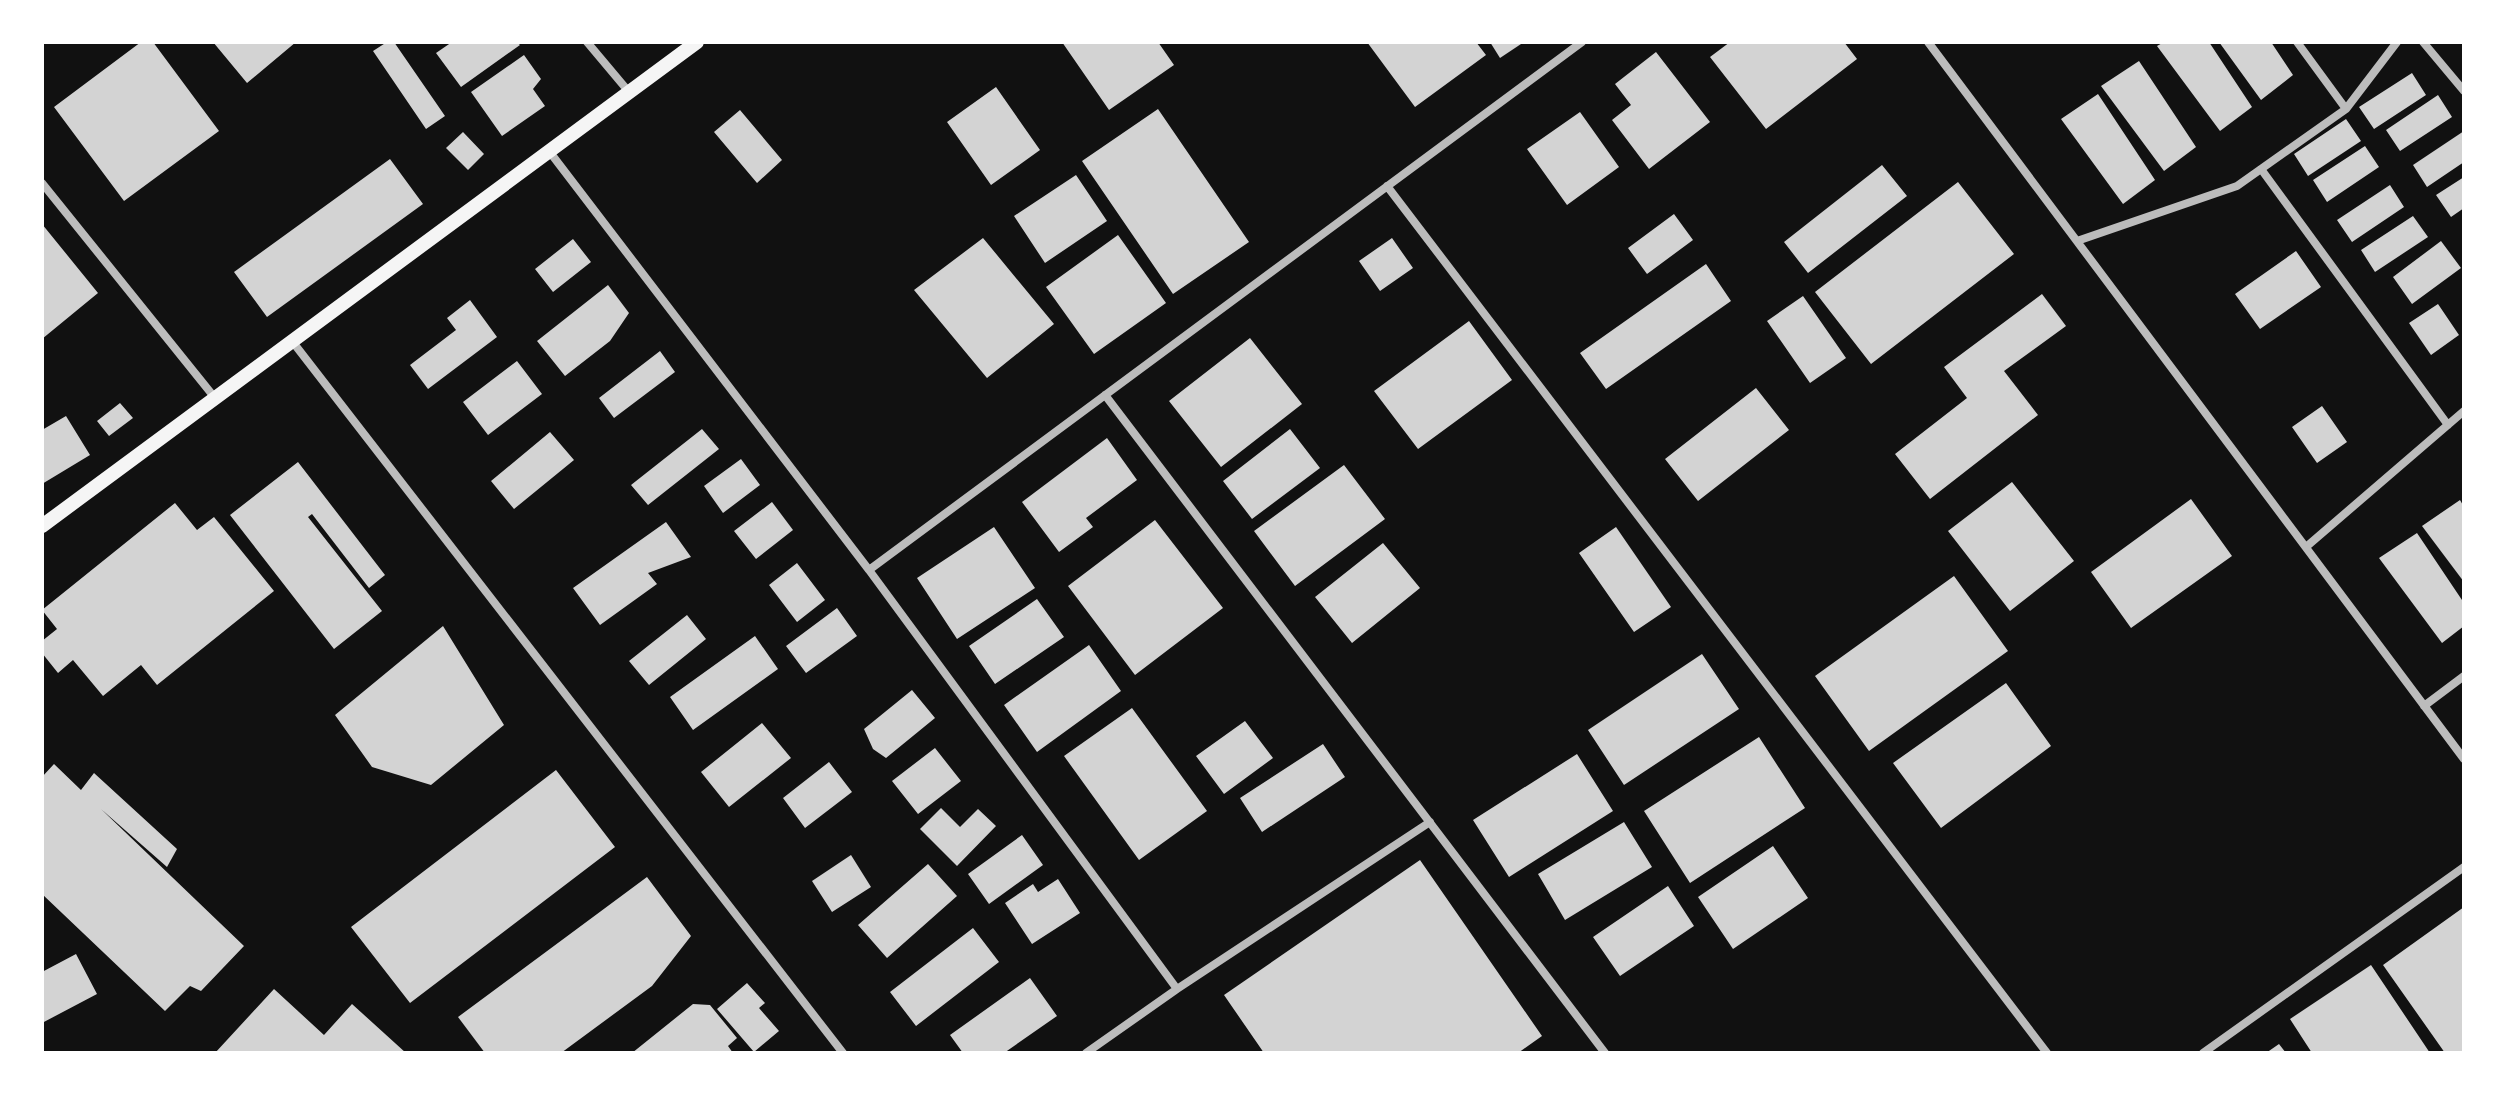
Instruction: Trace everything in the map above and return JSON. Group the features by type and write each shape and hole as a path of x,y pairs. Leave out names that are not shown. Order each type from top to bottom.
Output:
{"main road":[{"path":"42,526 697,42"}],"street":[{"path":"587,42 629,92"},
{"path":"869,570 1582,42"},
{"path":"1928,42 2464,759"},
{"path":"2297,42 2346,109"},
{"path":"2077,241 2237,186 2346,109 2397,42"},
{"path":"2423,42 2464,91"},
{"path":"549,151 869,570 1177,989"},
{"path":"2261,169 2448,425"},
{"path":"42,183 215,398"},
{"path":"1387,186 2047,1053"},
{"path":"292,341 843,1053"},
{"path":"1105,395 1605,1053"},
{"path":"2306,547 2464,411"},
{"path":"2424,706 2464,676"},
{"path":"1086,1053 1177,989 1430,822"},
{"path":"2203,1053 2464,867"}],"building":[{"path":"141,42 153,42 219,131 124,201 54,107"},
{"path":"213,42 296,42 247,83"},
{"path":"387,42 394,42 445,116 426,129 373,51"},
{"path":"452,42 517,42 520,45 461,87 436,53"},
{"path":"1062,42 1158,42 1174,65 1109,110"},
{"path":"1367,42 1476,42 1486,55 1415,107"},
{"path":"1490,42 1524,42 1500,58"},
{"path":"1730,42 1844,42 1857,59 1766,129 1710,57"},
{"path":"2164,42 2209,42 2252,107 2220,131 2157,46"},
{"path":"2219,42 2271,42 2293,75 2261,100"},
{"path":"1656,52 1710,122 1649,169 1612,120 1631,105 1615,84"},
{"path":"524,55 541,79 533,89 545,106 502,136 471,92"},
{"path":"2139,61 2196,147 2164,171 2101,86"},
{"path":"2412,73 2426,95 2374,129 2359,107"},
{"path":"996,87 1040,150 991,185 947,122"},
{"path":"2098,94 2155,180 2123,204 2061,119"},
{"path":"2438,95 2452,117 2400,151 2386,130"},
{"path":"1158,109 1249,242 1173,294 1082,161"},
{"path":"740,110 782,160 757,183 714,132"},
{"path":"1580,112 1619,167 1567,205 1527,149"},
{"path":"2346,119 2361,141 2308,176 2294,154"},
{"path":"2464,131 2464,162 2427,187 2413,165"},
{"path":"463,132 484,154 468,170 446,148"},
{"path":"2365,146 2379,167 2327,202 2313,180"},
{"path":"390,159 423,204 267,317 234,272"},
{"path":"1882,165 1907,196 1808,273 1784,242"},
{"path":"1076,175 1107,221 1045,263 1014,216"},
{"path":"2464,177 2464,208 2451,217 2436,195"},
{"path":"1958,182 2014,254 1871,364 1815,292"},
{"path":"2390,185 2404,207 2352,242 2337,220"},
{"path":"1674,214 1693,240 1647,274 1628,248"},
{"path":"2413,216 2428,237 2375,272 2361,250"},
{"path":"42,224 98,293 42,339"},
{"path":"1118,235 1166,303 1094,354 1046,287"},
{"path":"983,238 1054,324 987,378 914,290"},
{"path":"1392,238 1413,268 1380,291 1359,261"},
{"path":"573,239 591,262 553,292 535,269"},
{"path":"2441,241 2461,268 2412,304 2393,277"},
{"path":"2296,251 2321,287 2260,329 2235,294"},
{"path":"1706,264 1731,301 1606,389 1580,353"},
{"path":"608,285 629,313 610,341 565,376 537,341"},
{"path":"2042,294 2066,326 2004,371 2038,415 1930,499 1895,454 1967,398 1944,367"},
{"path":"1803,296 1846,358 1810,383 1767,321"},
{"path":"470,300 497,337 428,389 410,365 456,330 447,318"},
{"path":"2438,304 2459,335 2431,355 2409,323"},
{"path":"1469,321 1512,380 1418,449 1374,391"},
{"path":"1250,338 1302,404 1221,467 1169,401"},
{"path":"660,351 675,372 614,418 599,398"},
{"path":"517,361 542,394 488,435 463,402"},
{"path":"1756,388 1789,430 1698,501 1665,459"},
{"path":"120,403 133,418 109,436 97,421"},
{"path":"2322,406 2347,442 2317,463 2292,427"},
{"path":"66,416 90,455 42,484 42,430"},
{"path":"702,429 719,449 648,505 631,485"},
{"path":"1290,429 1320,468 1252,519 1223,481"},
{"path":"550,432 574,460 514,509 491,481"},
{"path":"1107,438 1137,480 1086,518 1093,527 1059,552 1022,502"},
{"path":"741,459 760,485 723,513 704,486"},
{"path":"298,462 385,575 369,588 312,514 308,517 382,611 334,649 230,515"},
{"path":"1344,465 1385,519 1295,586 1254,531"},
{"path":"2012,482 2074,561 2010,611 1948,531"},
{"path":"2191,499 2232,556 2131,628 2091,572"},
{"path":"2460,500 2464,507 2464,582 2422,526"},
{"path":"772,502 793,530 756,559 734,531"},
{"path":"175,503 197,530 214,517 274,591 157,685 141,665 103,696 73,660 58,673 42,653 42,641 57,629 42,610"},
{"path":"1155,520 1223,608 1135,675 1068,586"},
{"path":"666,522 691,557 648,573 657,584 600,625 573,588"},
{"path":"994,527 1035,588 957,639 917,578"},
{"path":"1616,527 1671,607 1634,632 1579,553"},
{"path":"2417,533 2464,603 2464,626 2442,643 2379,558"},
{"path":"1383,543 1420,588 1352,643 1315,597"},
{"path":"797,563 825,600 797,622 769,585"},
{"path":"1954,576 2008,651 1869,751 1815,676"},
{"path":"1037,599 1064,637 995,684 969,646"},
{"path":"837,608 857,636 806,673 786,646"},
{"path":"687,615 706,639 649,685 629,661"},
{"path":"443,626 504,725 431,785 372,767 335,715"},
{"path":"755,636 778,669 693,730 670,697"},
{"path":"1089,645 1121,691 1037,752 1004,705"},
{"path":"1702,654 1739,709 1624,785 1588,730"},
{"path":"2006,683 2051,746 1941,828 1893,763"},
{"path":"912,690 935,718 886,758 873,749 864,729"},
{"path":"1132,708 1207,811 1139,860 1064,756"},
{"path":"1245,721 1273,758 1224,794 1196,756"},
{"path":"762,723 791,758 729,807 701,772"},
{"path":"1759,737 1805,808 1690,883 1644,811"},
{"path":"1323,744 1345,777 1262,832 1240,798"},
{"path":"935,748 961,781 918,814 892,781"},
{"path":"1577,754 1613,811 1509,877 1473,820"},
{"path":"829,762 852,792 805,828 783,798"},
{"path":"54,764 81,790 94,773 177,849 167,867 101,809 244,946 201,991 190,986 165,1011 42,894 42,777"},
{"path":"556,770 615,847 410,1003 351,927"},
{"path":"941,808 960,827 978,809 996,826 957,866 920,829"},
{"path":"1624,822 1652,867 1565,920 1538,874"},
{"path":"1022,835 1043,865 989,904 968,874"},
{"path":"1773,846 1808,898 1733,949 1698,897"},
{"path":"851,855 871,887 832,912 812,881"},
{"path":"1420,860 1542,1036 1518,1053 1264,1053 1224,995"},
{"path":"928,864 957,896 887,958 858,925"},
{"path":"647,877 691,936 652,986 561,1053 485,1053 458,1017"},
{"path":"1058,879 1080,913 1032,944 1005,903 1033,884 1038,892"},
{"path":"1668,886 1694,926 1620,976 1593,937"},
{"path":"2464,907 2464,1053 2445,1053 2383,965"},
{"path":"973,928 999,962 916,1026 890,992"},
{"path":"76,954 97,994 42,1023 42,972"},
{"path":"2371,965 2430,1053 2312,1053 2290,1019"},
{"path":"1030,978 1057,1016 1004,1053 963,1053 950,1035"},
{"path":"747,983 765,1003 759,1008 779,1031 754,1052 717,1009"},
{"path":"274,989 324,1035 352,1004 406,1053 215,1053"},
{"path":"693,1004 710,1005 737,1038 728,1046 733,1053 632,1053"},
{"path":"2279,1044 2286,1053 2266,1053"}]}
